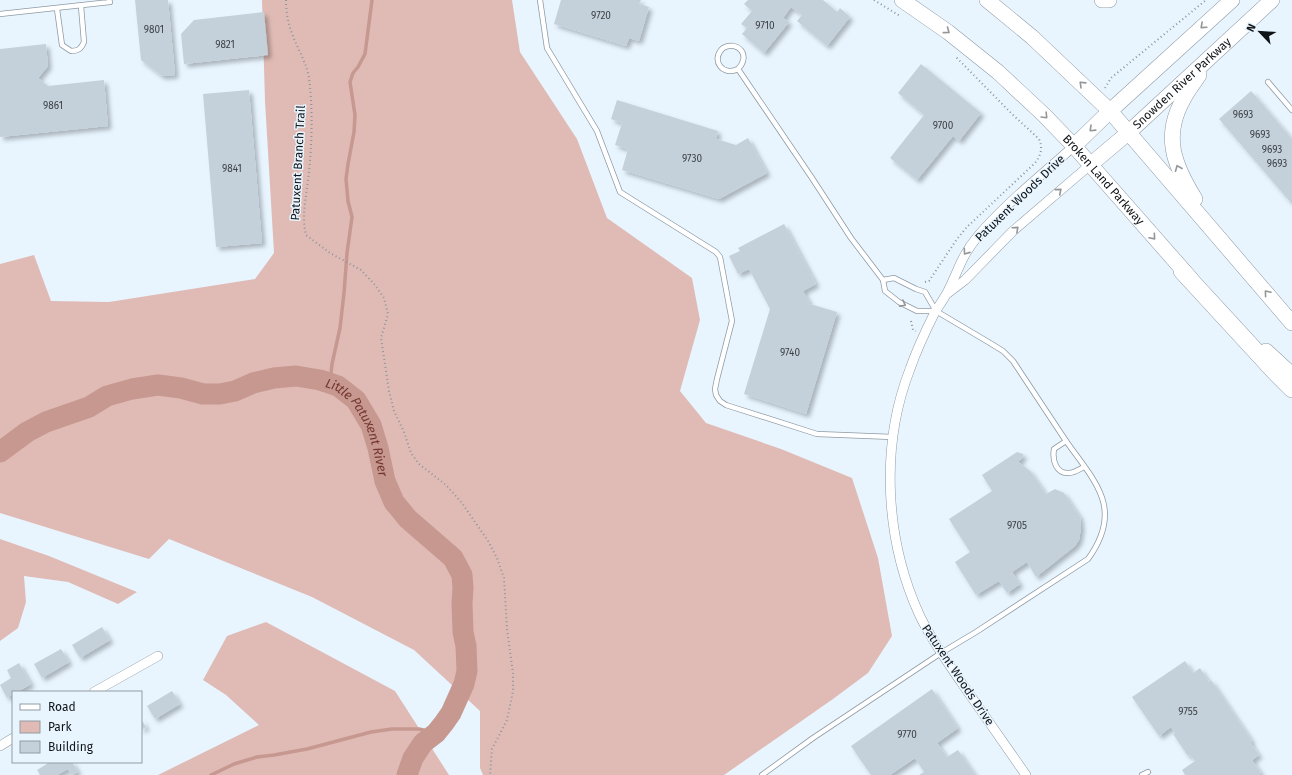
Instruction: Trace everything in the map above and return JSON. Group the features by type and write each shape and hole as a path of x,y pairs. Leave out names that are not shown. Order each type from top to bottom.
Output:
{"highway":[{"path":"1182,271 1292,389"}],"main road":[{"name":"Broken Land Parkway","path":"902,0 948,32 998,72 1044,115 1074,146 1182,271 1292,375"},
{"path":"987,0 1032,37 1110,111 1292,323"},
{"path":"1102,0 1109,0"},
{"path":"1074,146 1110,111 1232,0"},
{"name":"Snowden River Parkway","path":"1090,165 1128,133 1272,0"},
{"path":"1212,55 1184,99 1174,124 1173,140 1174,156 1178,169 1219,237"}],"street":[{"name":"Patuxent Woods Drive","path":"1026,775 941,653 926,629 918,612 900,562 896,539 890,486 892,437 898,407 909,369 924,335 947,293 964,255 978,236 1001,212 1074,146"},
{"name":"Patuxent Woods Drive","path":"947,293 964,280 1013,231 1090,165"},
{"path":"96,691 158,656"},
{"path":"0,746 12,739"}],"lane":[{"path":"0,14 81,6 110,2 109,0"},
{"path":"540,0 547,48 597,132 620,192 716,252 720,257 732,321 716,379 716,395 720,401 726,405 817,434 892,437"},
{"path":"57,9 62,45 71,51 77,51 84,42 81,6"},
{"path":"732,45 738,47 742,51 744,56 743,62 738,69 730,72 724,70 720,66 718,55 723,48 732,45"},
{"path":"738,69 851,238 883,280 885,291 899,302 917,311 936,311"},
{"path":"1268,82 1292,110"},
{"path":"762,775 813,738 941,653 1088,559 1096,548 1101,537 1105,512 1100,490 1013,361 1003,351 936,311 925,292 894,278 883,280"},
{"path":"1066,441 1054,449 1053,460 1057,468 1060,471 1069,474 1084,467"},
{"path":"1142,775 1148,772"}],"path":[{"name":"Patuxent Branch Trail","path":"286,0 289,24 307,69 311,92 309,173 303,215 306,235 330,253 360,270 375,285 384,298 388,314 381,338 387,379 394,411 404,432 411,453 419,464 446,485 462,503 488,541 497,558 504,578 507,629 513,674 513,691 507,720 492,749 490,775"},
{"path":"874,0 906,19"},
{"path":"1103,89 1111,78 1206,0"},
{"path":"953,54 1012,114 1040,138 1041,147"},
{"path":"925,282 931,278"}],"green space":[{"path":"262,0 512,0 520,52 577,139 607,218 692,278 700,320 680,391 706,423 781,449 852,478 878,558 892,636 868,673 724,775 483,775 480,768 480,711 414,650 312,597 169,539 149,559 0,513 0,264 34,255 51,301 109,302 255,279 274,253 265,101"},
{"path":"0,539 49,556 137,592 118,604 68,582 24,576 26,602 18,628 0,641"},
{"path":"266,622 395,691 449,775 158,775 259,725 226,695 203,680 227,636"}],"building":[{"path":"135,0 168,0 175,75 162,76 141,60"},
{"path":"561,0 641,0 639,4 649,7 639,41 629,38 626,46 554,24"},
{"path":"748,0 823,0 837,12 840,8 850,17 827,46 797,21 802,15 791,7 783,18 789,22 764,53 742,34 747,28 741,24 752,11 744,4"},
{"path":"264,12 268,55 184,64 181,34 194,20"},
{"path":"46,44 48,66 38,78 48,86 104,80 108,126 0,137 0,49"},
{"path":"921,64 981,113 959,141 953,136 917,180 890,158 924,115 898,93"},
{"path":"249,90 262,243 216,247 203,94"},
{"path":"1251,91 1292,139 1292,204 1219,119"},
{"path":"617,100 718,131 716,139 736,145 748,138 767,173 719,199 622,170 628,149 615,145 622,123 611,119"},
{"path":"784,224 816,284 803,291 810,304 837,312 806,414 744,394 770,309 749,269 738,274 729,256 740,251 738,248"},
{"path":"1017,452 1023,454 1023,457 1018,462 1030,471 1046,494 1055,489 1064,493 1080,517 1081,528 1079,540 1075,546 1036,577 1027,562 1012,572 1020,584 1007,593 999,581 976,595 955,562 970,552 949,519 992,491 982,475"},
{"path":"102,627 110,640 80,658 72,645"},
{"path":"61,649 69,662 42,678 34,664"},
{"path":"1185,661 1193,673 1200,668 1209,682 1211,680 1252,741 1250,742 1259,755 1252,760 1261,773 1259,775 1185,775 1182,770 1195,761 1190,755 1188,756 1173,734 1175,733 1171,727 1159,736 1132,697"},
{"path":"19,663 31,684 19,691 12,691 12,695 7,698 0,685 11,678 7,670"},
{"path":"932,689 958,728 937,743 947,757 958,750 975,775 919,775 924,772 915,758 890,775 871,775 851,746"},
{"path":"172,691 180,704 155,719 147,706"},
{"path":"142,721 146,727 142,729"},
{"path":"48,763 73,763 78,772 71,775 68,769 57,775 40,775 37,770"}],"waterway":[{"path":"330,383 332,364 340,328 352,217 348,201 346,179 354,132 355,115 350,82 353,73 365,54 372,0"},
{"name":"Little Patuxent River","path":"0,452 27,432 46,422 89,407 107,396 132,389 158,385 181,388 203,394 220,394 235,391 253,383 274,378 296,376 320,380 338,386 356,400 371,425 378,448 385,481 394,502 408,519 453,558 462,575 463,632 466,646 467,671 464,684 451,713 436,733 423,743 413,758 407,775"},
{"path":"211,775 234,764 257,757 307,749 371,732 392,729 419,729 436,733"}]}
